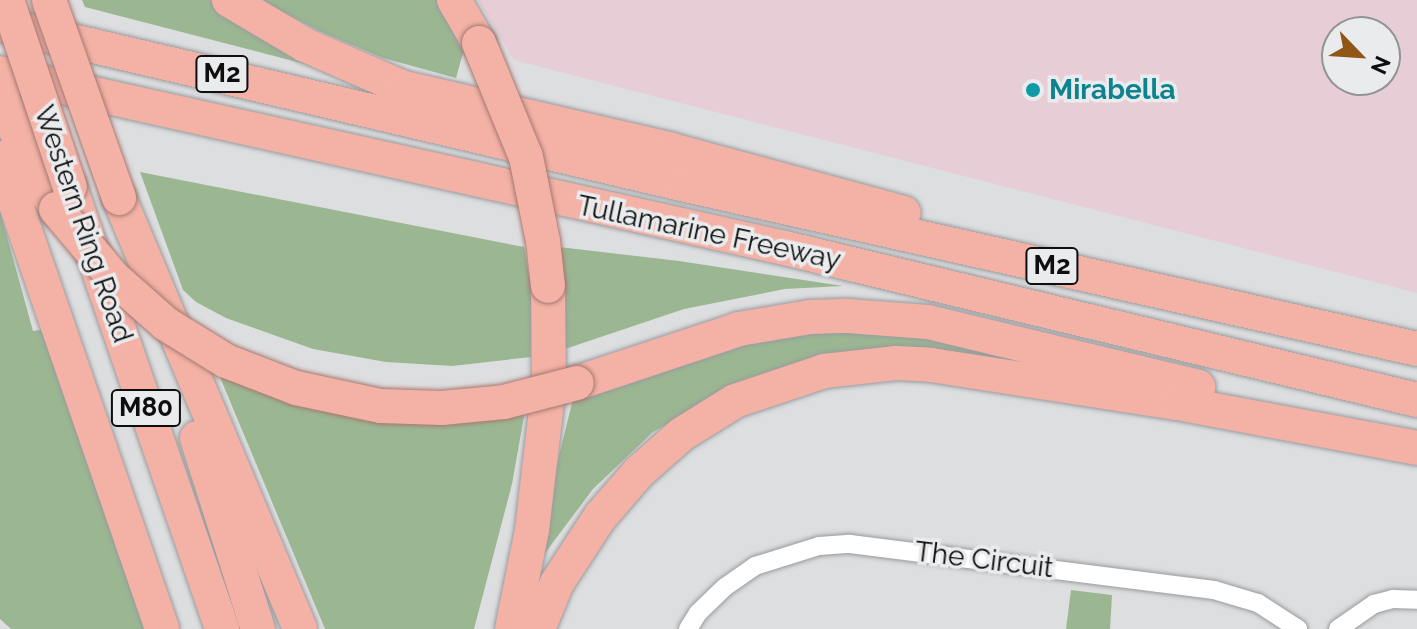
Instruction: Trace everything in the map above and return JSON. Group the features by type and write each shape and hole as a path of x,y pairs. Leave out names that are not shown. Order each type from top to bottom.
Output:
{"highway":[{"name":"Western Ring Road","path":"7,0 222,629"},
{"name":"Western Ring Road","path":"49,0 119,198 258,629"},
{"path":"229,0 305,45 404,88 838,192 969,233 1334,328"},
{"path":"454,0 479,43 526,157 543,241 548,286 550,350 542,447 532,530 512,629"},
{"path":"0,5 132,37 444,125"},
{"name":"Tullamarine Freeway","path":"0,24 444,125 686,185 1417,349"},
{"name":"Tullamarine Freeway","path":"0,73 789,249 1417,400"},
{"path":"0,93 29,161 56,209 114,278 166,324 226,361 324,396 412,408 489,404 565,387 739,329 810,317 848,316 928,322 1417,445"},
{"path":"2,165 162,629"},
{"path":"119,198 300,629"},
{"path":"538,629 557,583 600,517 639,472 682,434 735,401 824,371 897,363 931,365 1177,403 1417,445"},
{"path":"495,629 542,447"}],"street":[{"name":"The Circuit","path":"688,629 698,613 725,587 755,566 819,546 850,544 1214,590 1258,603 1298,629"},
{"path":"1338,629 1374,604 1393,599 1417,600"}],"shaded area":[{"path":"478,0 1417,0 1417,293 514,60"}],"green space":[{"path":"82,0 211,0 238,20 328,70 85,7"},
{"path":"260,0 439,0 463,53 456,78 383,58 319,31"},
{"path":"140,172 524,247 533,298 531,357 452,366 386,362 313,349 226,318 196,302 183,290"},
{"path":"0,211 33,331 47,329 149,629 11,629 0,619"},
{"path":"559,247 679,261 843,286 785,289 684,309 565,349"},
{"path":"827,328 972,344 1034,362 731,388 653,432 593,489 530,573 574,395 733,345"},
{"path":"217,370 525,411 512,484 474,629 325,629"},
{"path":"1071,590 1112,595 1110,629 1066,629"}],"place":[{"name":"Mirabella","path":"1033,90"}]}
